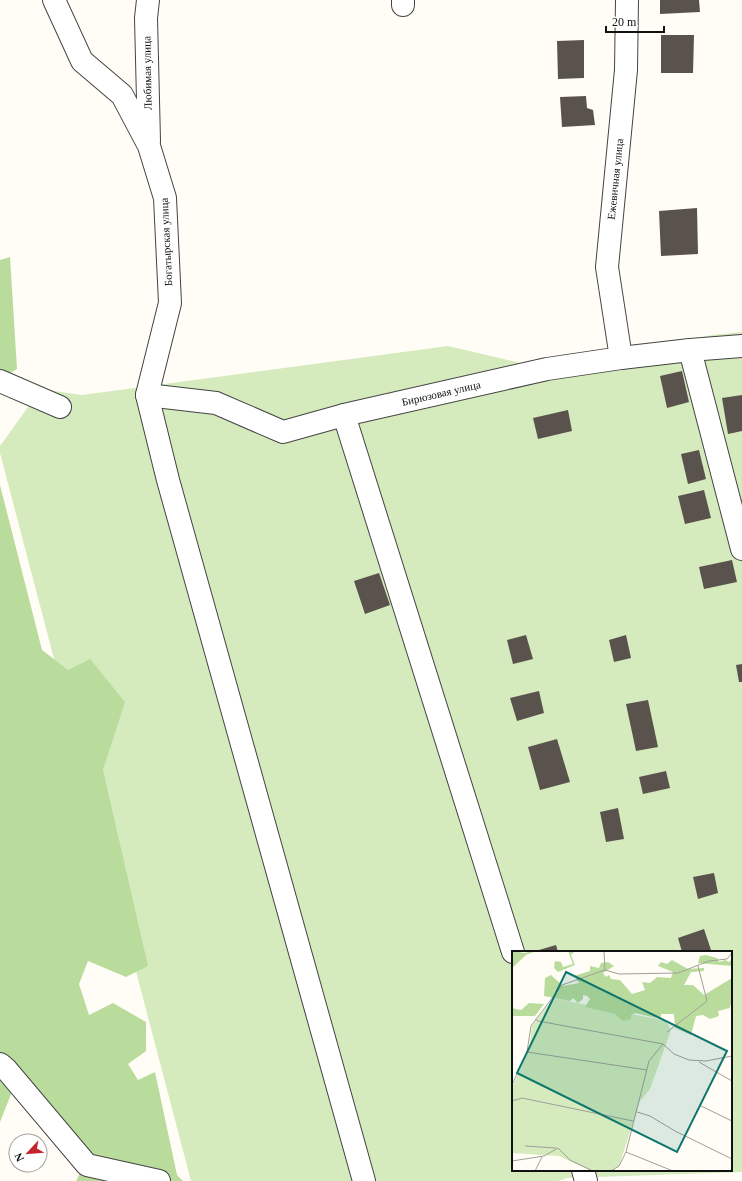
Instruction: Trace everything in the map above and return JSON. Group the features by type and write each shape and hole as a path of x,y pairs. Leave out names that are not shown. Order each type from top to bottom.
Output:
{"street":[{"name":"Богатырская улица","path":"54,0 82,60 122,95 149,146 165,198 170,303 147,395"},
{"name":"Любимая улица","path":"148,0 146,18 149,146"},
{"name":"Ежевичная улица","path":"621,358 607,267 626,70 627,0"},
{"name":"Бирюзовая улица","path":"147,395 216,403 283,432 344,416 547,369 621,358 742,346"},
{"path":"690,350 742,549"},
{"path":"0,381 60,407"},
{"path":"147,395 170,488 364,1181"},
{"path":"344,416 513,951"},
{"path":"0,1064 87,1164 159,1181"},
{"path":"582,1171 586,1181"}],"green space":[{"path":"10,257 17,369 0,379 0,260"},
{"path":"742,332 742,1172 567,1178 558,1181 191,1181 0,453 0,446 41,389 82,395 448,346 547,369 712,335"},
{"path":"0,485 42,650 68,670 90,659 125,702 103,770 148,966 126,977 88,961 79,984 89,1015 113,1003 146,1022 146,1051 128,1064 138,1080 155,1072 177,1175 183,1181 76,1181 82,1169 54,1119 21,1069 0,1122"}],"building":[{"path":"660,0 699,0 700,12 660,14"},
{"path":"661,35 694,35 693,73 661,73"},
{"path":"584,40 584,78 558,79 557,41"},
{"path":"586,96 587,108 593,110 595,125 562,127 560,97"},
{"path":"697,208 698,254 661,256 659,211"},
{"path":"682,371 689,402 667,408 660,376"},
{"path":"742,395 742,431 728,434 722,398"},
{"path":"568,410 572,431 538,439 533,418"},
{"path":"699,450 706,479 688,484 681,454"},
{"path":"704,490 711,518 685,524 678,496"},
{"path":"732,560 737,582 704,589 699,567"},
{"path":"379,573 390,605 365,614 354,581"},
{"path":"526,635 533,659 513,664 507,640"},
{"path":"626,635 631,658 614,662 609,640"},
{"path":"742,664 742,682 739,682 736,665"},
{"path":"539,691 544,713 517,721 510,698"},
{"path":"648,700 658,747 636,751 626,704"},
{"path":"557,739 570,782 540,790 528,747"},
{"path":"666,771 670,788 643,794 639,777"},
{"path":"618,808 624,839 606,842 600,812"},
{"path":"714,873 718,893 698,899 693,877"},
{"path":"704,929 711,950 682,951 678,938"},
{"path":"556,945 558,951 535,951"}]}
